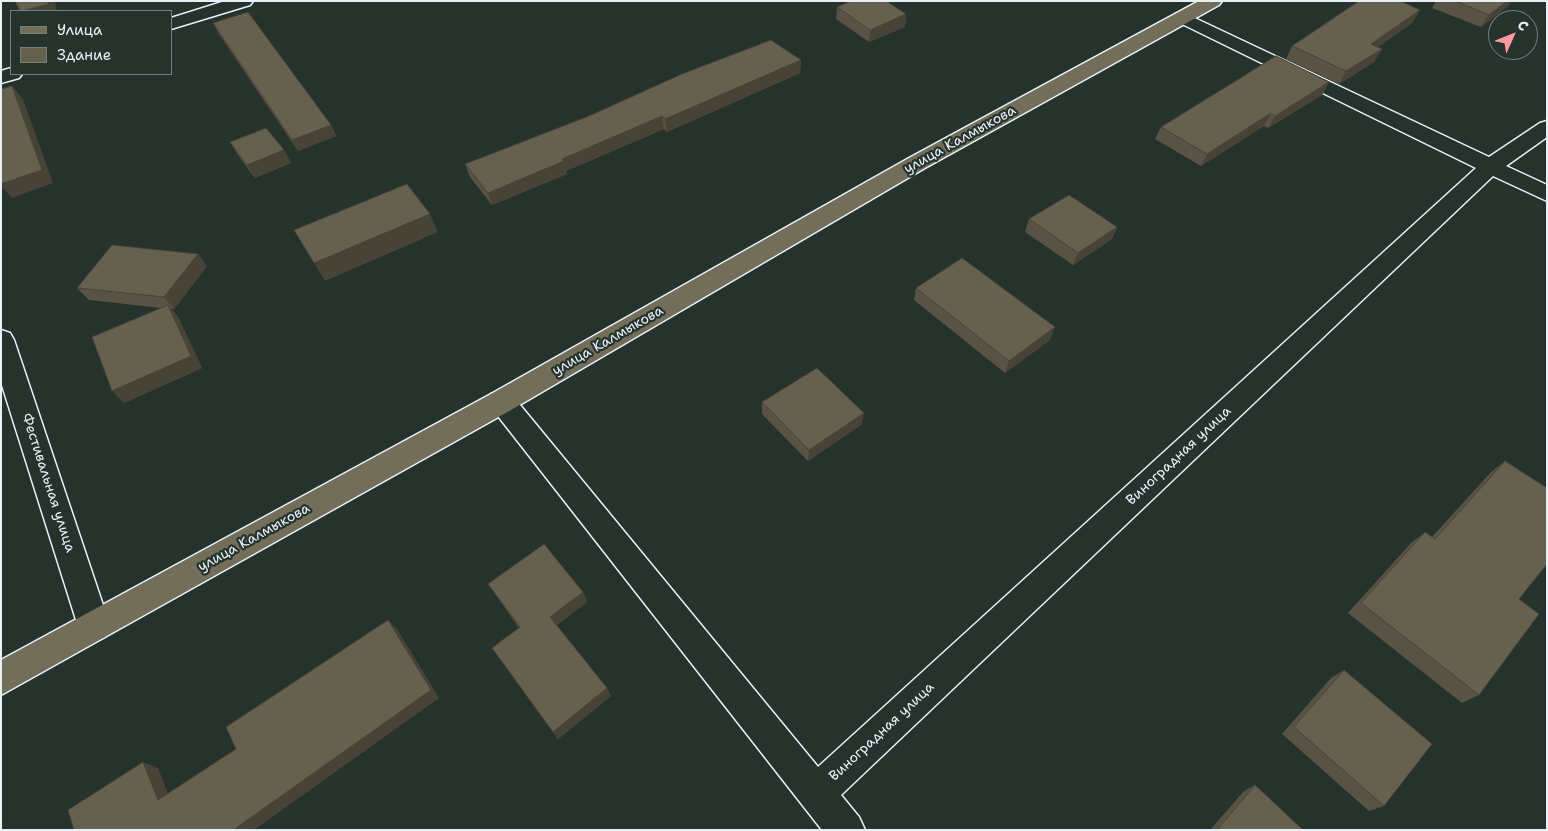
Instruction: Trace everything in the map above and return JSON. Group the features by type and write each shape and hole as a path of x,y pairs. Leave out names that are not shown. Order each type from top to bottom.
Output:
{"main road":[{"name":"улица Калмыкова","path":"1,678 501,402 917,163 1213,1"}],"street":[{"path":"172,24 244,1"},
{"path":"1184,18 1547,194"},
{"name":"Виноградная улица","path":"817,793 1490,167 1547,127"},
{"name":"Фестивальная улица","path":"1,340 94,626"},
{"path":"501,402 846,830"}],"building":[{"path":"15,1 48,1 48,4 20,10"},
{"path":"851,1 886,1 906,14 870,30 837,7"},
{"path":"1359,1 1400,1 1420,10 1371,44 1382,49 1346,71 1292,46"},
{"path":"1456,1 1507,1 1495,10 1488,10 1488,15"},
{"path":"248,12 331,125 292,140 213,23"},
{"path":"771,40 801,60 665,119 662,116 488,193 465,164 589,116 682,74"},
{"path":"1276,56 1329,82 1275,116 1271,113 1207,154 1161,127"},
{"path":"12,86 42,170 1,184 1,89"},
{"path":"266,128 284,150 247,165 230,142"},
{"path":"407,184 430,214 314,263 294,230"},
{"path":"1069,195 1117,227 1078,253 1029,219"},
{"path":"112,245 198,254 164,297 77,288"},
{"path":"962,258 1055,327 1009,361 916,288"},
{"path":"168,305 191,356 112,391 92,337"},
{"path":"817,368 864,413 809,450 762,402"},
{"path":"1505,461 1547,488 1547,564 1519,599 1539,614 1479,695 1361,603 1425,532 1435,539"},
{"path":"544,544 583,592 550,617 607,688 553,732 492,648 520,627 488,584"},
{"path":"388,620 431,690 236,828 237,830 74,830 68,810 143,762 158,800 236,749 226,727"},
{"path":"1344,670 1432,744 1384,806 1294,727"},
{"path":"1255,785 1303,830 1217,830"}]}
